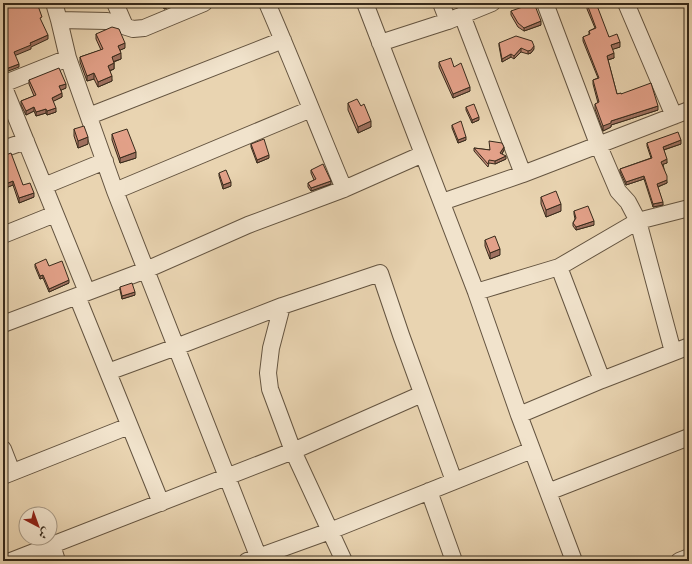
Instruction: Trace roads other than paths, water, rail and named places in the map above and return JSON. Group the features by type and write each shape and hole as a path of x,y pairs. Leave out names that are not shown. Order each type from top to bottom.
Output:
{"street":[{"path":"54,3 60,20 68,58 115,191 227,477 255,560 532,450"},
{"path":"115,3 126,26"},
{"path":"60,20 107,21 133,29 144,28 204,3"},
{"path":"267,3 344,189"},
{"path":"365,3 476,292 519,415 574,561"},
{"path":"441,3 455,18 523,174"},
{"path":"380,43 455,18 492,3"},
{"path":"519,415 602,380 684,350 638,221 628,202 618,191 598,144 545,3"},
{"path":"626,3 674,116"},
{"path":"89,116 283,40"},
{"path":"68,58 3,84 56,214 108,372 161,503"},
{"path":"115,191 311,109"},
{"path":"442,202 523,174 689,110"},
{"path":"3,149 26,141"},
{"path":"3,324 146,270 248,225 344,189 423,154"},
{"path":"44,186 105,161"},
{"path":"476,292 559,267 638,221 689,208"},
{"path":"3,234 56,214"},
{"path":"559,267 602,380"},
{"path":"108,372 282,306 380,273 395,320 454,481"},
{"path":"282,306 271,348 268,373 270,389 293,451 344,561"},
{"path":"58,543 293,451 422,394"},
{"path":"3,449 7,474 130,426"},
{"path":"548,492 689,437"},
{"path":"429,492 454,561"},
{"path":"11,561 49,546"},
{"path":"52,546 58,561"},
{"path":"679,561 689,557"}]}
